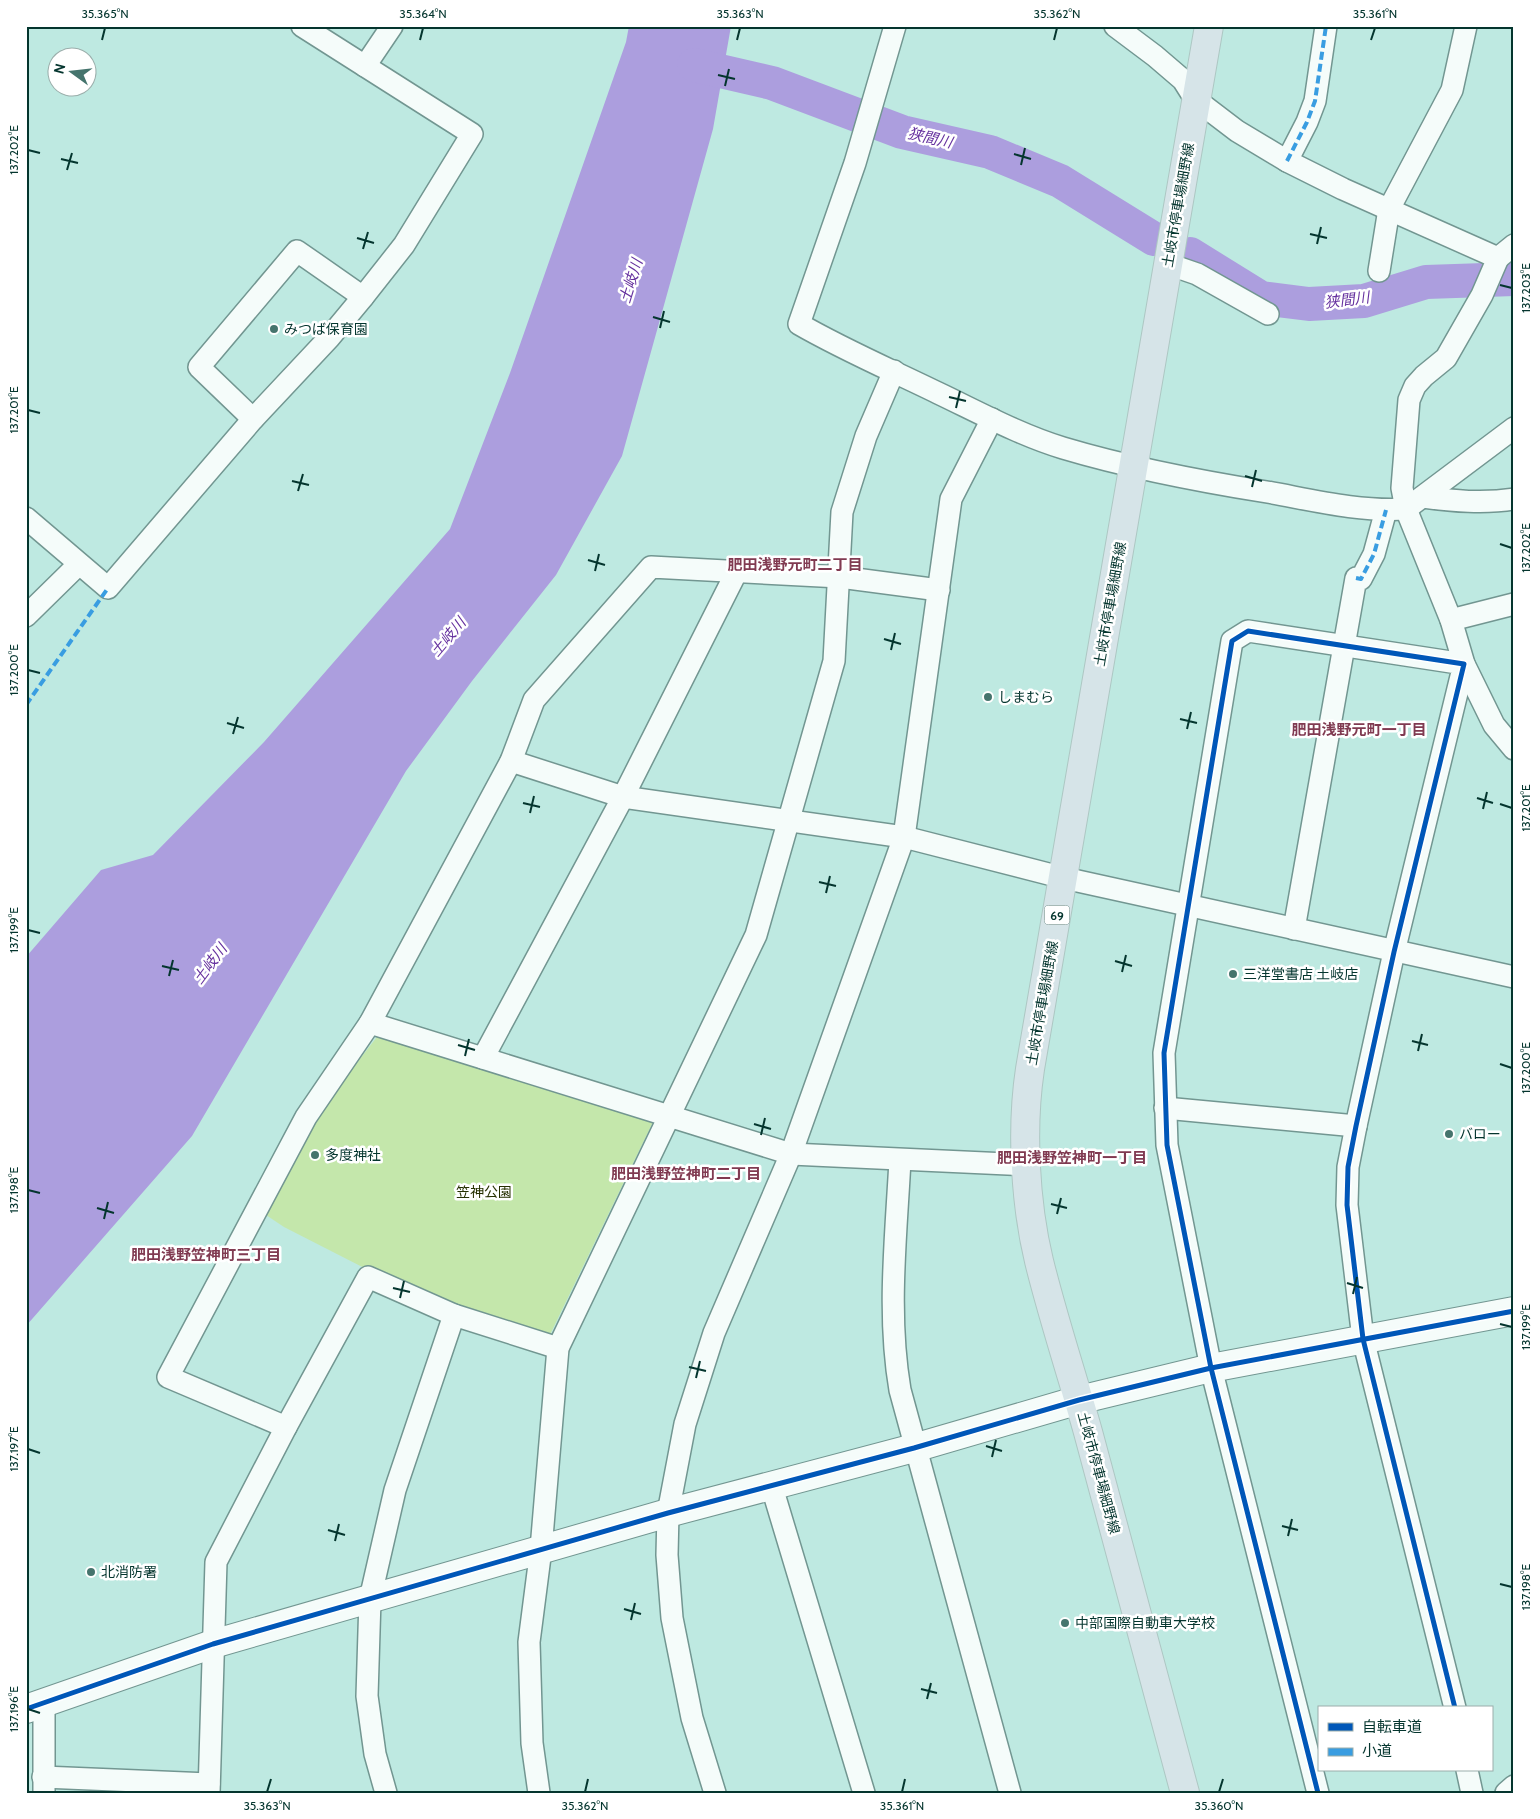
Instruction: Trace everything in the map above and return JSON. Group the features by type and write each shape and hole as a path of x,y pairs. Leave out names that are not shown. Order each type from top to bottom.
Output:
{"main road":[{"name":"土岐市停車場細野線","path":"1185,1793 1079,1400 1038,1260 1030,1204 1027,1093 1195,99 1209,26"}],"street":[{"path":"26,518 108,588 253,420 329,338 363,297 404,245 472,134 302,26"},
{"path":"365,66 392,26"},
{"path":"896,26 855,163 798,324 836,345 992,419 1061,448 1134,467 1338,505 1396,510 1423,497 1514,428"},
{"path":"1115,26 1155,56 1182,80 1195,99 1237,131 1287,161 1502,260 1446,358 1415,386 1409,400 1403,448 1402,488 1396,510 1361,579 1356,578 1294,929"},
{"path":"1287,161 1307,122 1315,101 1326,26"},
{"path":"1378,271 1389,209 1452,90 1466,26"},
{"path":"253,420 199,366 297,251 363,297"},
{"path":"1168,264 1197,274 1268,314"},
{"path":"539,1793 532,1743 529,1642 541,1550 558,1348 756,935 834,661 842,512 866,436 894,371"},
{"path":"715,1793 692,1718 672,1618 667,1555 668,1513 684,1424 714,1333 791,1154 904,837 951,499 992,419"},
{"path":"1423,497 1463,502 1492,502 1514,499"},
{"path":"1396,510 1450,620 1464,664 1494,724 1514,749"},
{"path":"26,616 79,564"},
{"path":"286,1427 168,1377 306,1117 370,1023 511,761 534,700 651,567 840,577 939,590"},
{"path":"483,1058 623,797 737,571"},
{"path":"1450,620 1514,604"},
{"path":"1318,1793 1211,1368 1167,1145 1164,1108 1164,1053 1232,641 1248,631 1464,664"},
{"path":"1455,1706 1363,1339 1347,1205 1348,1166 1356,1126 1394,952 1464,664"},
{"path":"511,761 623,797 904,837 1064,878 1514,977"},
{"path":"370,1023 791,1154 1028,1165"},
{"path":"1164,1108 1356,1126"},
{"path":"900,1160 892,1319 894,1354 914,1448 1010,1793"},
{"path":"558,1348 454,1315 368,1277 286,1427 216,1562 213,1644 209,1789 43,1785 34,1706 213,1644 668,1513 914,1448 1079,1400 1211,1368 1514,1311"},
{"path":"386,1793 375,1754 368,1696 370,1599 395,1490 454,1315"},
{"path":"772,1484 864,1793"},
{"path":"1467,1772 1472,1793"},
{"path":"1506,1793 1514,1786"}],"green space":[{"name":"笠神公園","path":"380,1033 654,1120 545,1345 427,1300 284,1227 263,1213 313,1119"}],"water":[{"name":"土岐川","path":"629,26 731,26 713,129 622,456 556,575 472,681 406,771 192,1136 26,1326 26,957 101,870 153,855 264,742 450,529 510,373 626,42"}],"waterway":[{"name":"狭間川","path":"694,65 772,83 902,132 990,152 1060,181 1154,239"},
{"name":"狭間川","path":"1190,254 1261,298 1309,304 1364,301 1426,282 1514,279"}],"marked path":[{"path":"1287,161 1307,122 1315,101 1326,26"},
{"path":"1356,578 1361,579 1374,554 1386,510"},
{"path":"26,705 108,588"}],"cycle path":[{"path":"1318,1793 1211,1368 1167,1145 1164,1053 1232,641 1248,631 1464,664 1394,952 1356,1126 1348,1167 1347,1205 1363,1339 1455,1706"},
{"path":"26,1709 213,1644 668,1513 914,1448 1079,1400 1211,1368 1514,1311"}],"place":[{"name":"みつば保育園","path":"274,329"},
{"name":"しまむら","path":"988,697"},
{"name":"三洋堂書店 土岐店","path":"1233,974"},
{"name":"バロー","path":"1449,1134"},
{"name":"多度神社","path":"315,1155"},
{"name":"北消防署","path":"91,1572"},
{"name":"中部国際自動車大学校","path":"1065,1623"}],"district":[{"name":"肥田浅野元町二丁目","path":"795,565"},
{"name":"肥田浅野元町一丁目","path":"1359,730"},
{"name":"肥田浅野笠神町一丁目","path":"1072,1158"},
{"name":"肥田浅野笠神町二丁目","path":"686,1174"},
{"name":"肥田浅野笠神町三丁目","path":"206,1255"}]}
